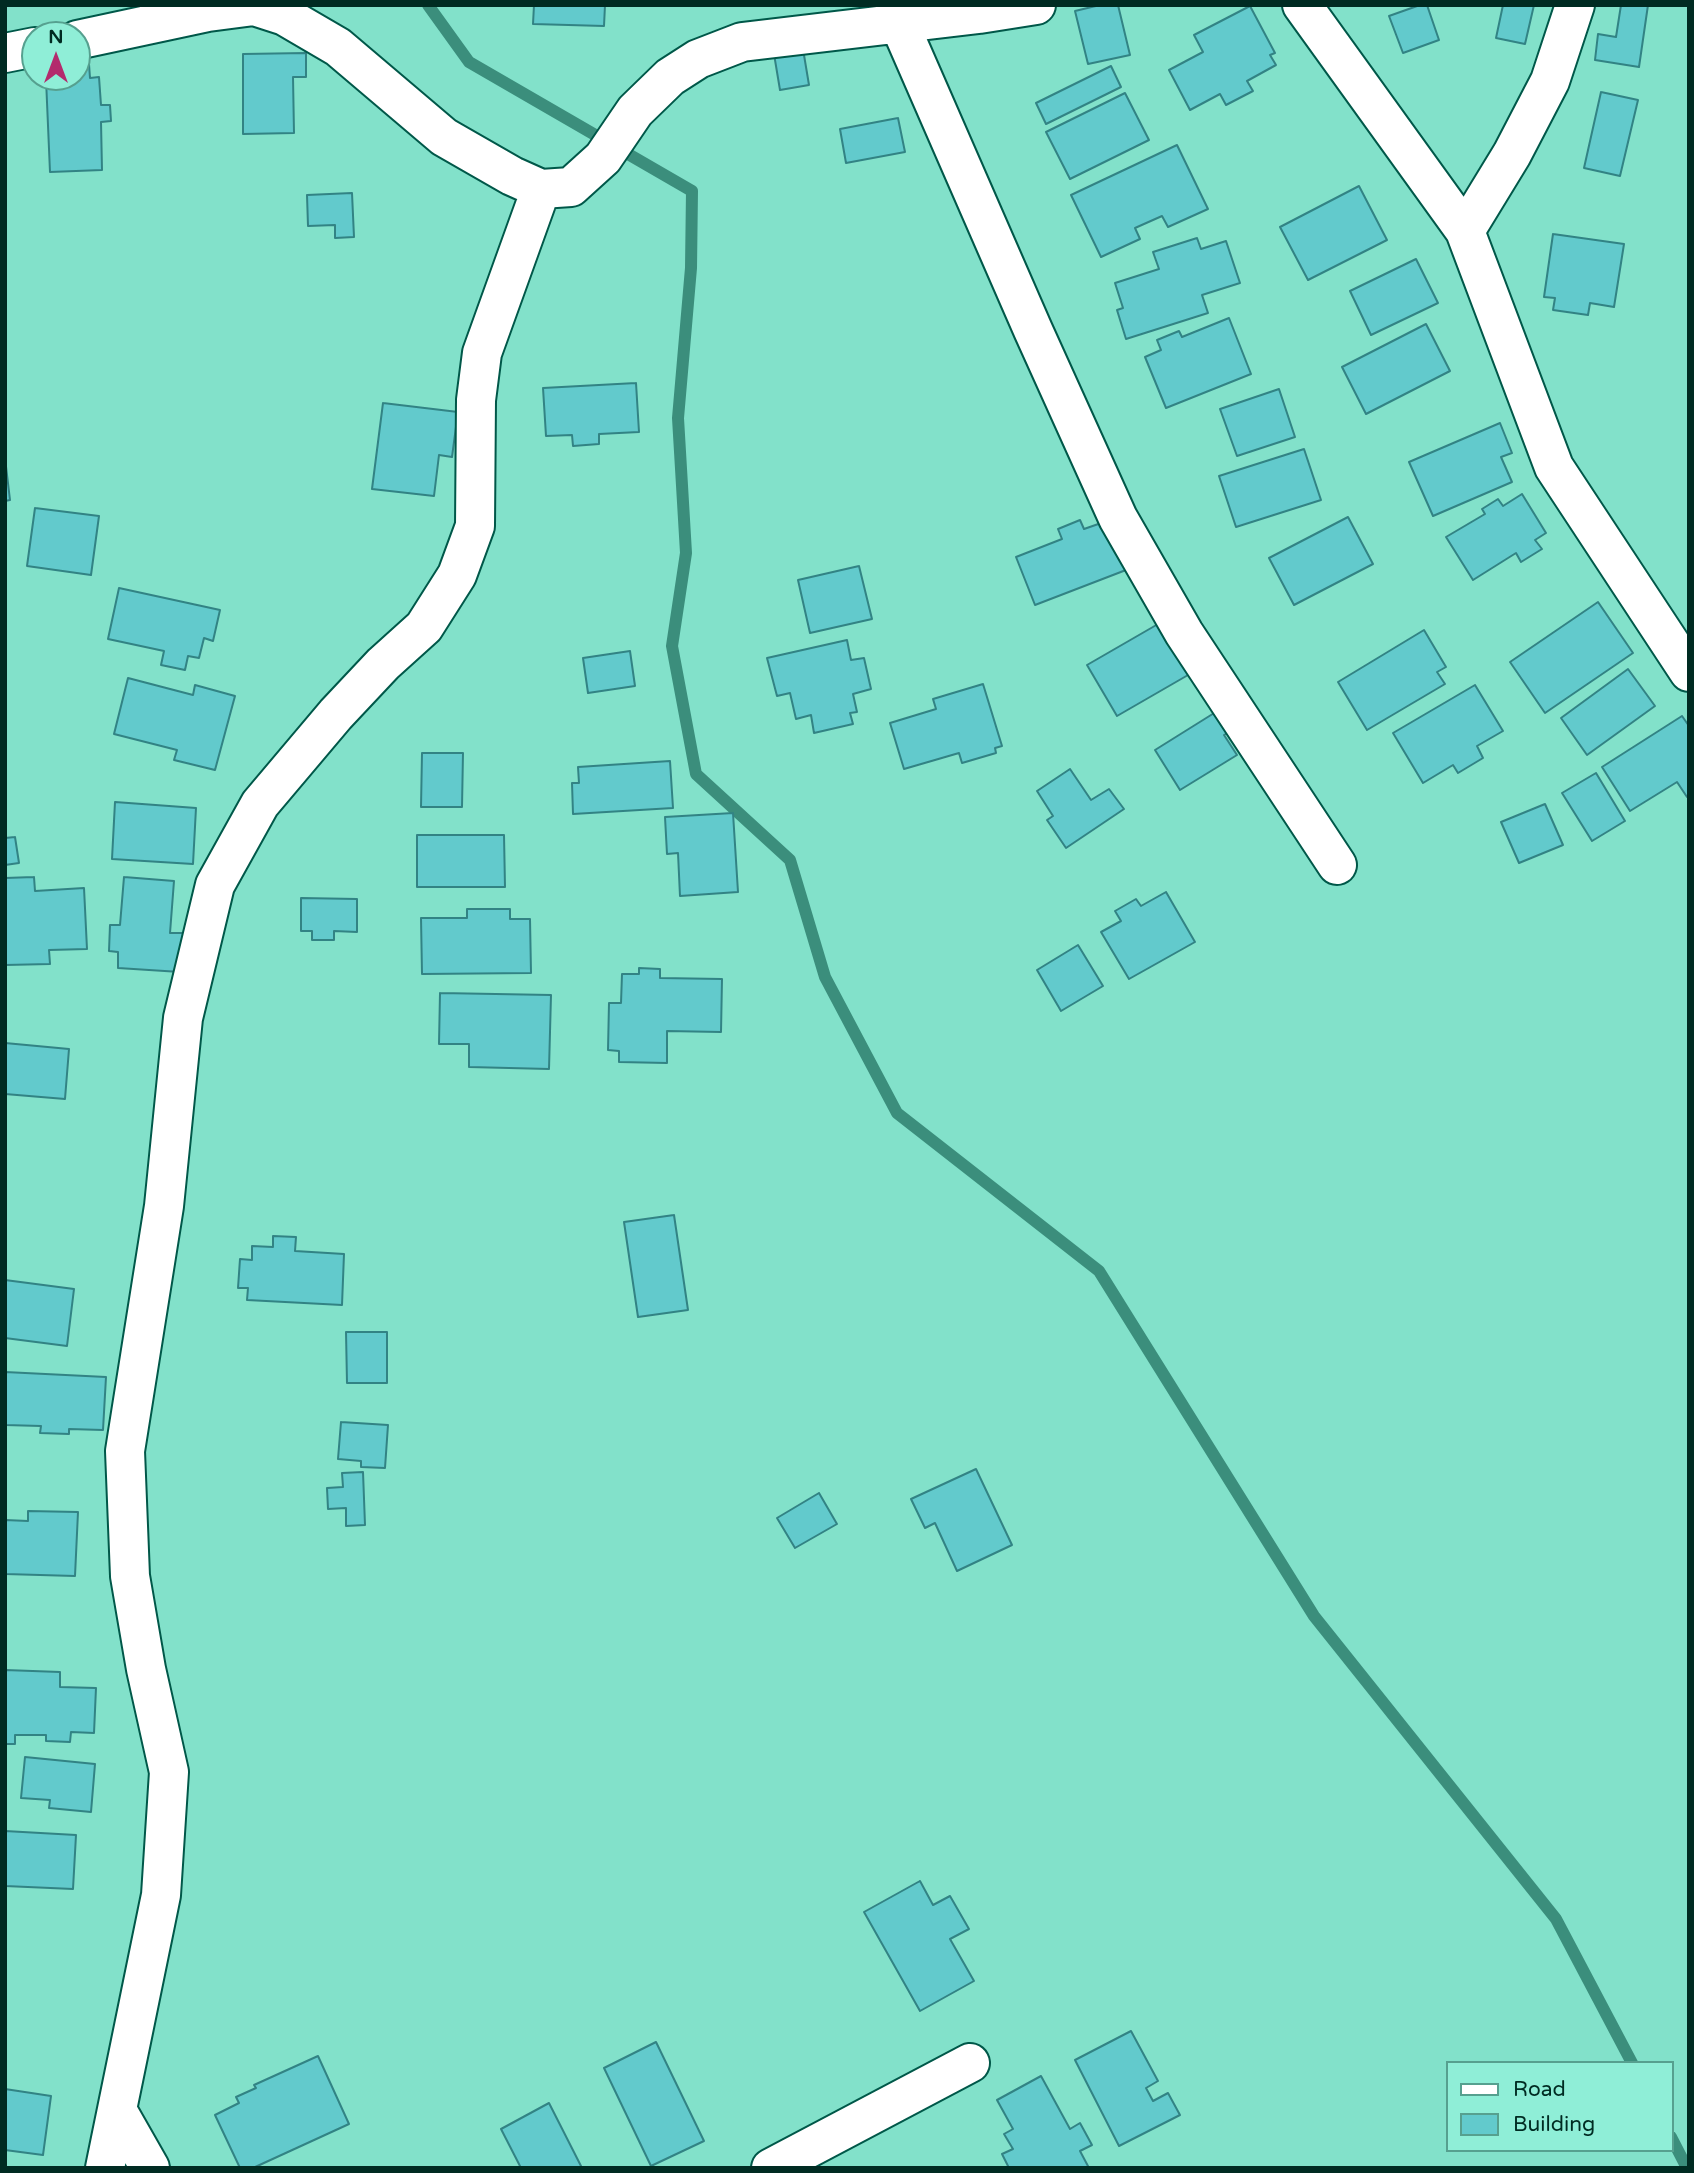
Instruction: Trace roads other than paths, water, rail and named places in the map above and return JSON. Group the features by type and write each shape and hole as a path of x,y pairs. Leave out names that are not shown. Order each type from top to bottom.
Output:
{"street":[{"path":"91,37 208,12 254,6 285,16 338,47 444,137 512,176 541,189 571,187 603,158 635,111 670,77 698,59 742,41 1036,5"},
{"path":"1302,5 1465,231 1554,467 1685,653"},
{"path":"1465,231 1512,154 1550,80 1575,5"},
{"path":"900,23 1118,518 1184,633 1336,865"},
{"path":"104,2168 161,1895 169,1772 146,1669 130,1576 125,1451 164,1206 183,1018 215,885 261,804 336,714 383,664 424,627 457,575 475,526 476,400 482,353 541,189"},
{"path":"771,2168 970,2063"},
{"path":"117,2110 150,2168"}],"waterway":[{"path":"428,5 469,62 692,191 691,268 678,418 686,553 672,646 696,774 790,860 825,977 897,1113 1099,1271 1314,1616 1556,1919 1631,2061"},
{"path":"1673,2141 1687,2168"}]}
